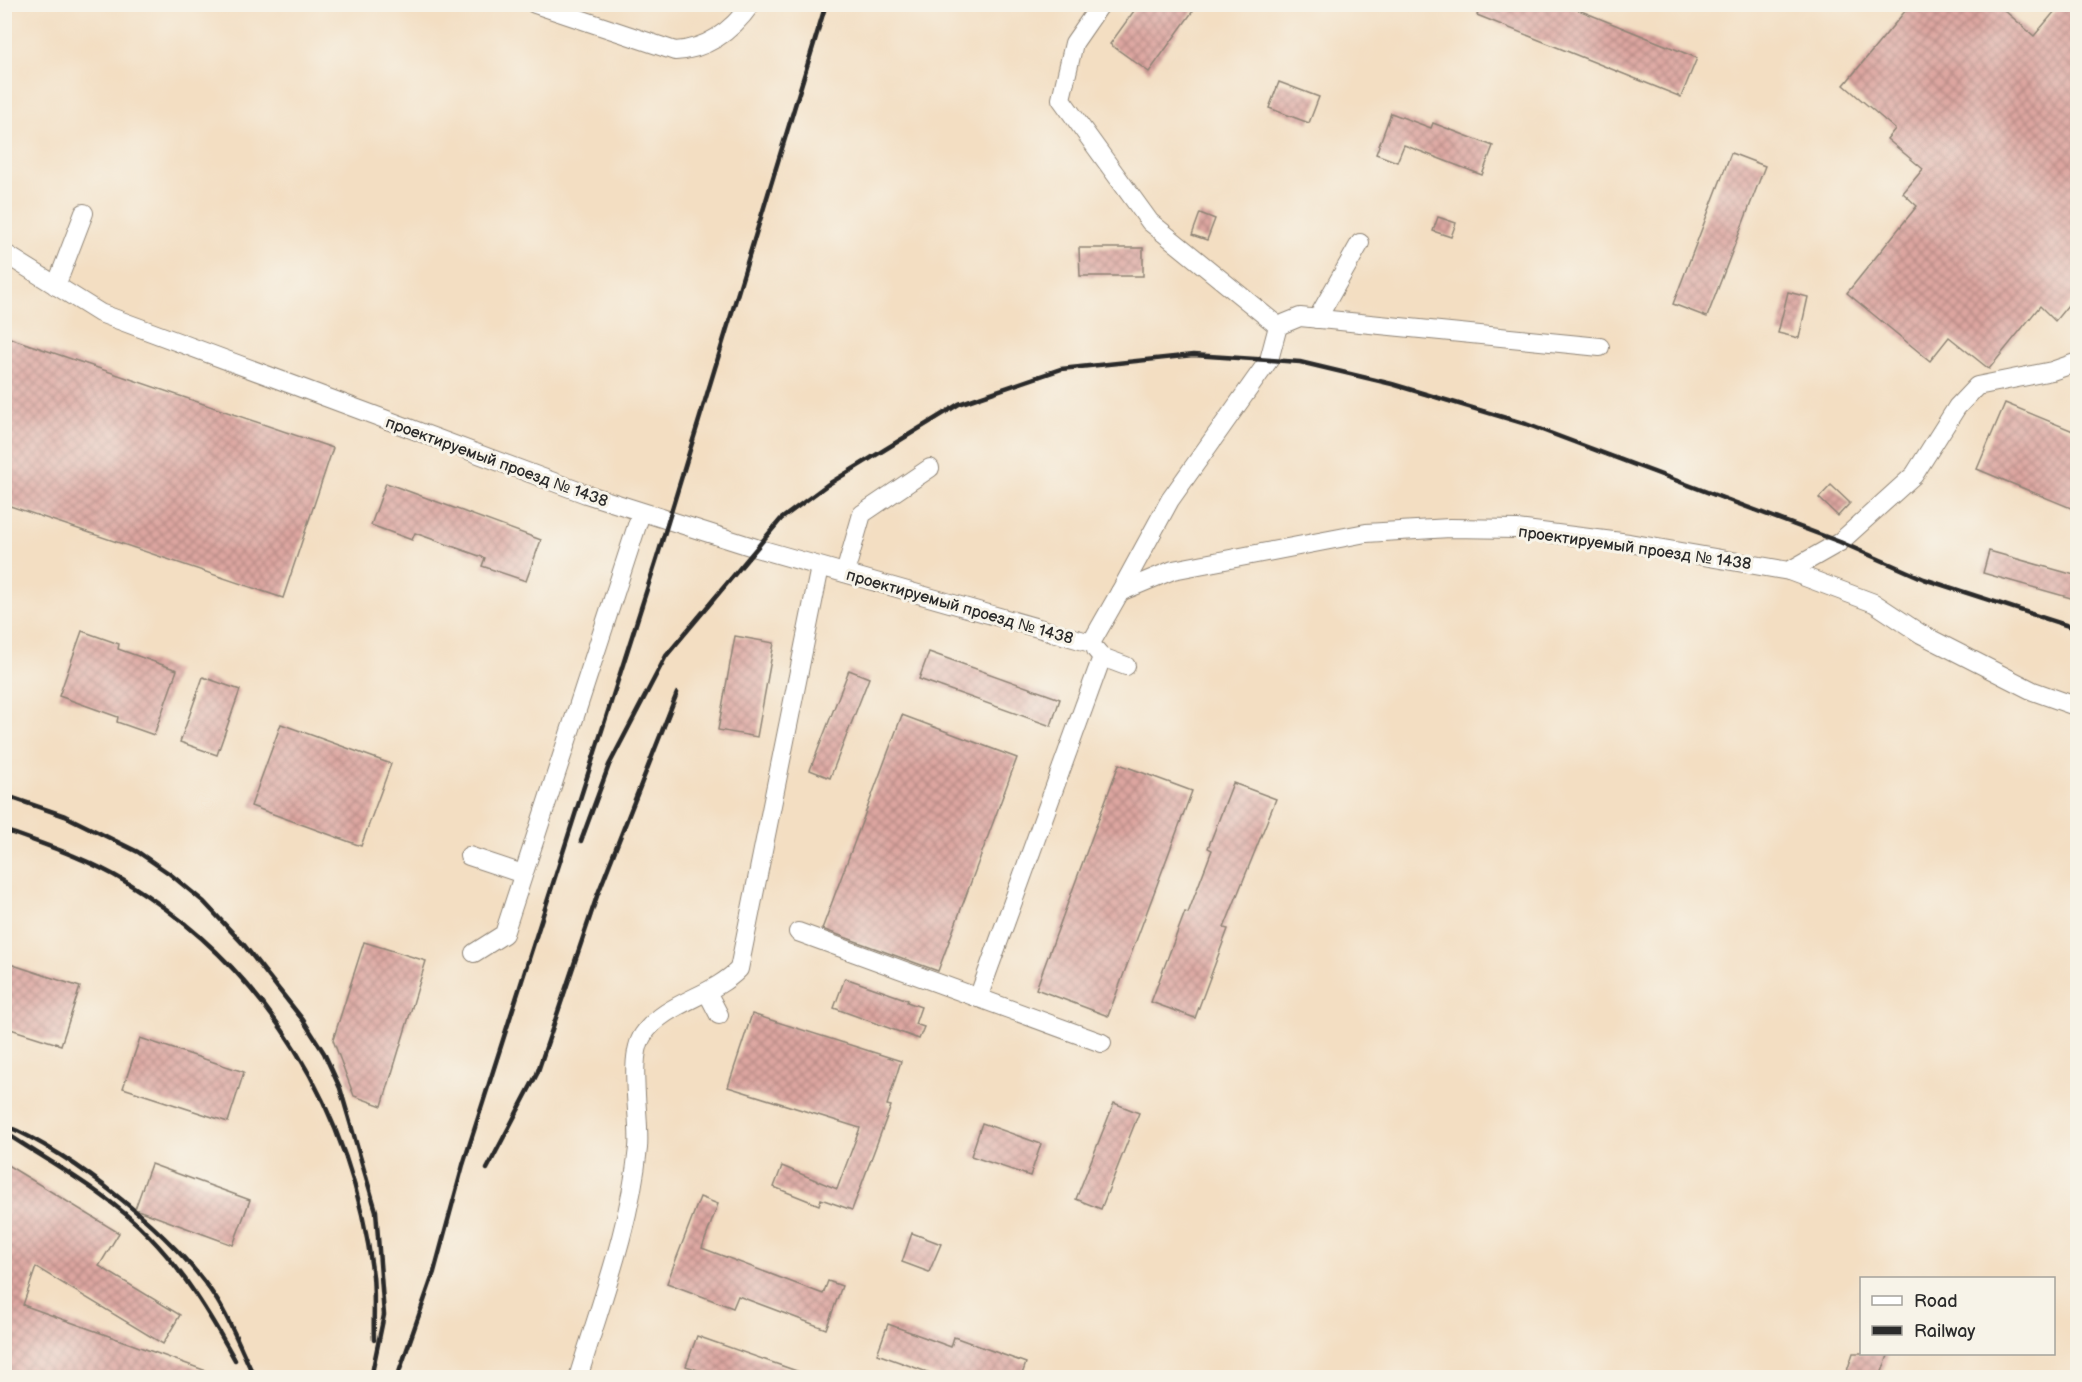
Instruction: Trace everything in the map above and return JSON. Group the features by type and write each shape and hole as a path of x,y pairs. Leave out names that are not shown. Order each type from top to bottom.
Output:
{"street":[{"path":"535,4 675,51 693,50 718,38 740,20 751,4"},
{"path":"1101,4 1074,43 1061,99 1150,222 1278,326"},
{"path":"56,286 84,213"},
{"path":"1317,319 1360,243"},
{"name":"проектируемый проезд № 1438","path":"4,253 100,313 640,513 768,558 845,573 1096,650 1120,592 1173,570 1366,532 1450,528 1529,530 1629,543 1789,571 1874,603 1921,634 2033,691 2078,707"},
{"path":"1278,326 1300,317 1600,347"},
{"path":"1120,592 1170,500 1269,360 1278,326"},
{"path":"1789,571 1840,542 1914,476 1958,407 1977,386 2078,362"},
{"path":"845,573 862,514 930,468"},
{"path":"474,953 504,934 640,513"},
{"path":"578,1377 625,1222 633,1183 638,1146 636,1060 641,1038 651,1024 727,981 740,969 820,567"},
{"path":"978,998 1096,650 1126,666"},
{"path":"469,856 523,874"},
{"path":"798,932 1102,1043"},
{"path":"707,992 719,1014"}],"building":[{"path":"1139,4 1198,4 1149,72 1110,44"},
{"path":"1481,4 1564,4 1697,58 1681,97 1477,15"},
{"path":"1911,4 1997,4 2034,36 2061,4 2078,4 2078,293 2055,321 2040,306 1989,369 1949,337 1930,361 1847,293 1917,206 1903,193 1923,169 1887,139 1895,129 1844,85"},
{"path":"1279,82 1319,97 1309,123 1269,108"},
{"path":"1391,113 1431,128 1433,123 1493,146 1482,175 1404,145 1397,162 1376,154"},
{"path":"1731,153 1765,166 1707,317 1673,304"},
{"path":"1200,213 1215,219 1207,240 1192,235"},
{"path":"1438,217 1456,223 1451,237 1433,231"},
{"path":"1079,248 1143,248 1143,276 1080,276"},
{"path":"1788,292 1808,297 1799,338 1778,333"},
{"path":"4,336 333,448 283,598 4,504"},
{"path":"2005,403 2078,433 2078,511 1977,469"},
{"path":"386,483 541,540 526,581 482,566 485,558 415,533 412,540 371,525"},
{"path":"1831,485 1850,503 1838,516 1819,498"},
{"path":"1989,551 2078,576 2078,600 1983,573"},
{"path":"82,631 119,644 118,649 177,670 154,735 117,722 118,717 59,696"},
{"path":"735,636 774,643 757,737 718,730"},
{"path":"929,652 1060,699 1051,726 919,679"},
{"path":"849,670 869,678 830,778 810,770"},
{"path":"203,677 240,690 217,755 180,742"},
{"path":"902,715 1017,758 938,971 822,929"},
{"path":"281,724 391,764 361,846 251,806"},
{"path":"1119,764 1192,791 1108,1016 1036,989"},
{"path":"1233,783 1276,799 1224,928 1228,929 1195,1018 1151,1002 1185,912 1188,913 1212,850 1208,848"},
{"path":"364,942 426,961 382,1106 354,1096 333,1040"},
{"path":"4,962 80,987 61,1045 4,1027"},
{"path":"845,978 908,1000 907,1002 921,1007 915,1024 924,1027 919,1039 834,1008"},
{"path":"752,1014 901,1061 887,1105 891,1106 852,1210 821,1199 819,1205 774,1187 782,1166 837,1189 860,1128 728,1087"},
{"path":"140,1038 244,1072 228,1122 123,1088"},
{"path":"1114,1103 1139,1113 1101,1209 1076,1199"},
{"path":"982,1123 1041,1144 1030,1176 971,1156"},
{"path":"4,1163 119,1233 99,1266 180,1315 163,1344 36,1267 23,1305 223,1377 4,1377"},
{"path":"151,1164 250,1200 233,1245 135,1209"},
{"path":"700,1197 718,1204 702,1248 823,1294 828,1281 842,1286 826,1329 738,1296 733,1308 667,1283"},
{"path":"912,1233 941,1244 929,1272 902,1262"},
{"path":"888,1324 951,1347 954,1337 1026,1363 1021,1377 941,1377 877,1354"},
{"path":"697,1336 808,1375 807,1377 718,1377 686,1366"},
{"path":"1853,1353 1888,1355 1880,1377 1845,1377"}],"railway":[{"path":"397,1378 434,1272 463,1165 657,558 826,4"},
{"path":"581,841 609,765 666,656 781,519 827,485 959,404 1061,369 1193,355 1300,362 1392,384 1526,424 1840,542 1924,579 2078,629"},
{"path":"487,1169 537,1074 597,896 677,693"},
{"path":"4,795 65,816 138,852 170,874 204,902 244,945 303,1020 324,1053 340,1088 376,1211 384,1315 371,1378"},
{"path":"4,830 82,859 126,882 177,917 222,957 261,1002 295,1050 323,1102 346,1157 362,1215 373,1276 374,1340"},
{"path":"4,1125 31,1138 91,1176 121,1199 177,1250 217,1300 255,1378"},
{"path":"4,1132 98,1193 149,1236 196,1295 235,1360"}]}
